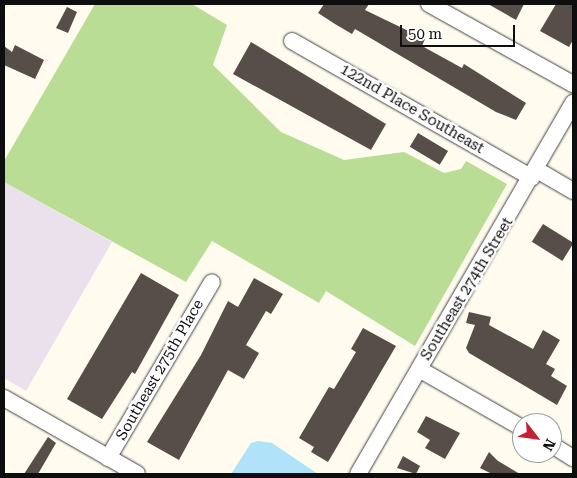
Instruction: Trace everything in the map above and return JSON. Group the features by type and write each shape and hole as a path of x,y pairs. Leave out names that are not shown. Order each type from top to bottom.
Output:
{"street":[{"path":"429,4 573,84"},
{"name":"122nd Place Southeast","path":"292,40 534,174 573,191"},
{"name":"Southeast 274th Street","path":"358,474 534,174 573,102"},
{"name":"Southeast 275th Place","path":"108,458 212,282"},
{"path":"419,370 512,422"},
{"path":"4,398 137,474"},
{"path":"562,451 573,458"}],"shaded area":[{"path":"4,182 112,242 26,391 4,378"}],"green space":[{"path":"95,4 192,4 227,25 213,65 281,132 344,160 404,152 444,173 461,169 466,161 507,184 415,346 326,291 319,303 212,241 186,282 4,182 4,161"}],"water":[{"path":"258,441 272,443 318,474 231,474 251,443"}],"building":[{"path":"324,4 369,4 365,10 425,39 422,46 462,68 464,64 526,103 516,120 496,112 355,29 352,34 335,24 318,13"},
{"path":"488,4 524,4 516,20"},
{"path":"556,4 573,4 573,40 569,47 540,31"},
{"path":"67,7 77,12 68,33 56,28"},
{"path":"251,42 386,124 371,150 233,74"},
{"path":"15,45 44,60 35,79 4,65 4,46 12,52"},
{"path":"418,133 448,151 440,165 410,147"},
{"path":"543,224 573,243 562,261 532,242"},
{"path":"141,273 179,295 135,374 132,372 102,419 67,399"},
{"path":"254,278 283,294 271,314 266,311 246,345 259,353 244,379 228,370 179,460 147,442 201,355 228,301 238,307"},
{"path":"469,312 491,317 489,325 533,349 543,330 560,340 546,364 555,369 551,376 567,386 557,405 469,353 466,348 475,325 466,323"},
{"path":"363,328 396,346 328,462 311,452 314,447 299,438 329,387 334,389 356,352 351,349"},
{"path":"426,416 460,433 445,459 425,448 430,440 417,432"},
{"path":"48,437 56,443 38,474 24,474"},
{"path":"489,452 498,461 520,474 492,474 480,468"},
{"path":"403,456 420,466 416,474 397,468"}]}
